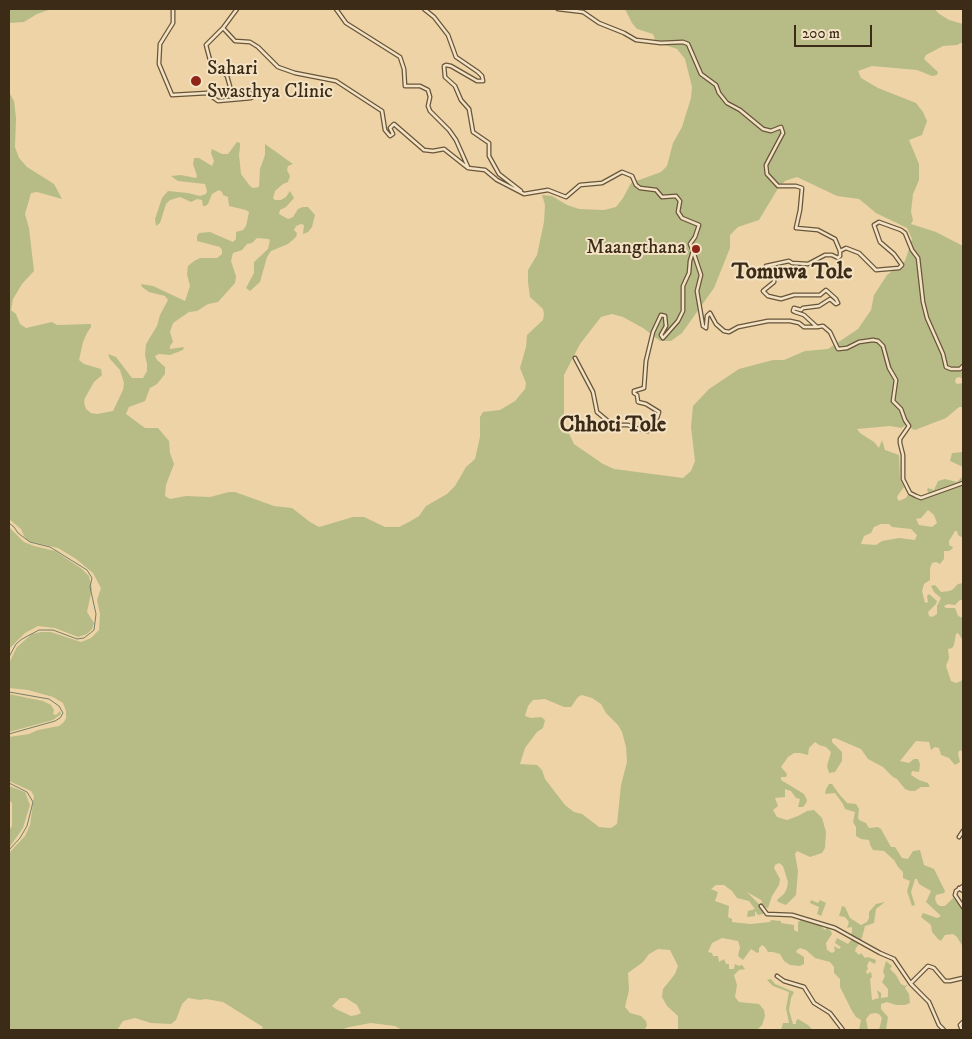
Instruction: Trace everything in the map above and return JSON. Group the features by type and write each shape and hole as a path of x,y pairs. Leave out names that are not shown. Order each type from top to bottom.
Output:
{"street":[{"path":"173,9 173,23 160,44 159,64 172,95 207,93 218,101 251,98 254,96 250,93 231,90 227,76 210,60 206,45 223,28 237,9"},
{"path":"336,9 346,23 400,57 404,68 405,86 420,86 428,90 430,96 428,106 430,111 456,140 468,168"},
{"path":"424,9 434,17 448,35 456,57 482,76 483,81 477,81 451,66 444,66 445,77 455,86 461,100 469,109 473,132 489,142 489,156 499,174 524,194"},
{"path":"558,9 583,12 636,40 661,43 683,42 688,44 701,74 716,85 719,93 727,103 745,114 763,129 771,131 782,127 783,134 766,164 767,174 778,186 802,188 796,228 818,230 835,239 840,256 838,258 832,255 825,255 808,264 788,261 766,266 775,274 774,282 763,291 768,296 780,299 794,295 820,295 826,290 838,303 836,304 830,299 819,306 803,308 801,310 794,308 793,311 804,315 817,327"},
{"path":"223,28 235,41 250,42 258,47 278,67 295,73 336,81 382,112 385,130 390,136 393,134 390,128 394,124 424,150 444,149 468,168 485,170 497,180 524,194 548,190 566,197 580,185 602,183 622,172 632,176 636,185 640,188 656,190 662,197 676,196 680,201 678,212 682,218 699,225 690,244 700,274 698,291 703,326 706,328 710,313 716,324 724,331 729,332 738,327 768,321 790,322 799,323 804,327 824,326 830,332 838,349 847,348 859,342 878,341 883,346 889,368 896,381 893,401 901,410 909,426 900,438 900,443 903,455 904,481 910,492 922,498 963,483"},
{"path":"840,251 846,248 859,253 876,270 899,268 902,265 894,254 880,242 874,225 879,222 884,223 905,233 912,250 918,258 922,279 923,302 927,318 943,354 946,367 960,369 963,366"},
{"path":"576,358 593,392 597,412 615,427 628,425 648,431 651,429 659,412 646,404 638,402 638,395 634,391 644,388 646,360 653,332 661,315 664,316 666,326 661,335 663,338 678,321 683,311 683,286 689,273 693,250"},
{"path":"959,837 963,831"},
{"path":"963,886 956,891 956,898 963,907"},
{"path":"959,888 963,891"},
{"path":"761,906 767,914 792,915 835,928 894,959 911,983 929,1002 939,1025 944,1030"},
{"path":"911,983 928,966 934,968 945,981 950,982 963,978"},
{"path":"777,976 784,981 804,986 814,1003 830,1013 843,1030"},
{"path":"962,1030 960,1025 963,1022"}],"green space":[{"path":"9,9 51,9 37,14 24,22 9,23"},
{"path":"625,9 935,9 949,20 963,24 963,42 957,45 943,46 926,55 924,59 938,72 937,75 932,76 917,70 872,66 858,71 861,78 878,88 916,103 923,112 927,121 922,135 909,140 919,164 919,180 913,194 911,212 913,220 911,224 936,232 963,246 963,378 956,378 955,382 957,384 963,383 963,407 959,407 946,418 915,430 912,429 903,412 902,417 906,425 901,428 890,426 857,429 879,448 882,440 885,450 899,455 900,479 904,487 898,495 899,501 906,498 909,493 920,499 963,485 963,538 955,531 949,541 949,545 953,547 952,549 944,551 944,559 940,564 932,563 930,580 924,584 922,591 925,603 928,602 927,596 929,594 937,601 928,612 929,616 932,617 937,614 937,606 941,598 934,592 931,586 935,585 941,592 952,590 958,584 963,583 963,600 960,600 955,605 948,604 944,606 946,608 955,608 958,616 963,618 963,637 962,639 958,633 956,634 954,645 948,649 949,658 946,666 951,681 956,683 963,680 963,750 959,751 958,754 960,762 955,765 949,758 941,755 939,748 935,747 931,750 929,742 916,741 900,761 909,763 914,759 918,759 920,764 919,772 912,771 911,775 928,783 930,787 921,787 915,791 910,791 905,789 883,767 868,759 861,749 835,738 832,739 832,742 842,752 842,761 835,772 829,773 827,766 831,752 826,747 815,742 809,748 808,755 794,753 788,757 781,767 787,774 786,777 781,777 781,780 804,794 807,800 806,803 803,807 798,807 800,799 796,798 791,791 785,789 785,797 775,798 778,806 773,810 777,817 787,820 814,810 822,818 826,832 825,848 822,853 810,857 797,851 795,854 798,871 796,895 786,905 778,902 777,900 784,894 787,888 788,882 783,866 779,863 774,868 780,879 779,885 772,896 768,908 764,907 761,900 747,892 763,909 763,914 758,915 755,911 755,916 747,917 748,911 755,909 749,901 737,898 724,885 716,885 711,889 718,892 715,901 729,906 728,917 732,919 732,922 750,924 770,922 771,920 781,921 781,923 794,925 794,930 798,932 798,922 802,919 818,923 825,930 829,927 832,934 826,943 827,950 832,953 835,951 834,946 839,949 841,947 835,943 837,938 848,944 852,939 850,936 852,927 847,928 849,922 845,917 839,916 842,906 845,907 850,918 861,925 867,922 869,912 876,904 885,902 876,909 874,923 865,926 861,941 855,951 859,955 861,953 865,958 868,957 876,960 875,964 869,961 866,971 867,974 871,972 872,1000 879,998 877,990 881,993 881,998 888,997 888,989 882,982 885,976 883,972 886,961 892,966 890,969 901,984 905,986 908,984 905,988 909,994 910,1003 905,1005 887,1002 881,1004 881,1009 888,1017 886,1030 879,1030 882,1018 879,1014 875,1013 870,1014 866,1019 868,1030 859,1030 861,1020 852,1011 840,987 840,979 834,973 834,967 830,962 815,958 806,950 800,948 796,952 804,957 804,964 800,966 790,965 784,961 780,954 768,952 762,945 757,953 751,949 743,960 738,956 740,947 738,941 722,938 712,943 708,952 712,953 713,956 718,956 719,962 724,959 726,964 729,964 729,969 734,969 735,964 742,965 745,969 739,970 734,975 737,985 735,997 739,1002 759,1004 764,1010 765,1016 762,1025 757,1030 678,1030 678,1016 667,1006 662,997 663,989 675,974 678,966 670,950 658,949 649,954 643,962 628,973 629,990 625,1007 630,1013 641,1016 646,1021 647,1026 644,1030 402,1030 395,1026 371,1023 340,1030 261,1030 263,1027 223,1002 188,998 182,1004 176,1020 171,1024 151,1023 135,1018 123,1021 117,1030 9,1030 9,853 25,836 30,825 34,796 31,791 9,781 9,737 59,726 66,718 66,711 63,703 53,697 28,690 9,688 9,663 17,647 32,634 51,632 81,642 91,638 99,630 100,614 97,600 101,588 93,573 76,559 58,548 28,541 21,529 9,519 9,92 14,101 16,118 15,147 19,158 27,167 54,184 62,199 37,192 31,193 25,214 29,228 34,271 22,284 13,299 11,310 16,314 20,324 26,328 52,322 57,325 91,324 83,342 79,360 84,364 101,369 102,375 94,382 85,398 86,409 91,413 97,414 113,411 123,390 124,383 120,370 108,354 116,357 132,378 143,378 147,371 146,344 157,326 160,315 168,300 165,296 149,292 141,284 153,286 185,301 190,286 187,274 188,266 200,258 217,258 222,254 220,247 197,241 199,233 210,232 233,242 236,239 236,232 243,230 246,226 249,212 229,206 228,197 219,190 212,194 208,204 205,206 203,206 202,200 197,199 191,202 180,197 170,200 166,204 160,223 156,226 155,219 162,198 168,191 200,196 206,194 207,191 205,184 178,181 171,176 181,175 196,178 193,164 194,158 199,158 212,166 214,161 211,153 212,149 222,154 228,154 237,142 240,143 241,174 253,188 259,187 260,169 265,155 265,144 293,164 288,166 287,170 290,176 288,182 275,191 273,198 281,200 290,191 294,198 286,207 280,210 279,214 288,219 293,217 298,209 308,207 315,215 312,227 303,234 304,225 296,226 294,230 297,233 296,237 288,244 271,251 267,257 260,282 250,291 246,288 254,273 254,262 268,249 270,240 257,238 252,243 247,244 242,250 233,253 231,261 236,276 235,283 218,302 208,304 197,311 189,312 173,323 170,332 173,342 170,349 184,347 183,350 170,355 159,354 155,356 165,367 165,374 157,384 150,388 145,401 129,407 126,414 145,428 158,428 169,441 170,453 174,464 166,485 165,496 170,499 186,496 210,497 235,492 274,506 292,508 319,527 353,517 364,517 385,527 399,527 419,516 426,506 447,494 455,486 466,467 475,459 480,437 480,417 483,412 500,410 515,401 525,389 526,383 520,368 526,347 527,335 543,320 544,314 543,309 530,297 528,282 528,270 537,255 544,222 545,205 542,195 552,196 567,205 579,209 604,210 616,207 631,183 661,172 667,166 673,143 682,127 691,98 692,87 685,59 677,49 656,42 653,34 637,29","holes":["797,177 837,196 859,199 876,213 907,228 912,239 905,261 887,275 874,295 871,310 858,329 828,349 805,351 784,360 773,360 739,369 709,389 693,406 691,427 695,461 691,471 683,478 614,469 603,464 574,444 564,423 564,375 580,344 601,317 612,314 623,317 643,328 660,341 671,341 682,333 714,288 730,248 730,235 738,227 759,220 777,190 785,181","928,510 934,515 937,523 932,527 919,525 916,519 921,518","881,524 889,524 892,527 911,529 917,535 915,540 899,538 882,541 876,545 861,544 864,536 871,533 874,527","582,695 592,698 601,704 622,732 627,762 621,785 617,824 611,828 599,827 582,814 574,812 565,805 537,765 520,764 525,748 537,732 543,728 545,720 541,717 531,718 525,716 528,706 533,700 545,699 564,707 571,707 578,697","340,998 346,998 357,1005 361,1013 351,1016 332,1006"]},
{"path":"963,452 963,467 950,461 952,453"},
{"path":"963,476 963,483 930,494 927,491 928,488 934,490 938,481 945,479 957,482"},
{"path":"9,527 24,542 55,551 89,576 92,589 87,612 94,623 92,629 87,634 78,637 55,628 38,626 25,633 9,649"},
{"path":"9,694 43,701 51,705 54,710 53,714 56,715 60,711 61,714 53,720 9,732"},
{"path":"829,784 832,784 847,803 856,804 859,809 859,820 866,823 869,828 878,827 881,829 891,847 895,847 902,858 908,859 913,851 920,850 924,865 934,869 945,891 936,895 937,904 945,906 953,898 963,906 963,947 953,934 945,935 941,941 932,932 931,925 921,917 923,913 937,918 941,916 926,902 931,891 919,884 917,879 915,879 911,892 915,905 912,906 907,891 910,881 903,878 903,872 884,851 873,850 869,840 856,836 856,827 853,822 855,812 845,809 835,793 825,794"},
{"path":"9,786 25,792 30,805 23,828 9,848 9,830 12,826 12,803 9,800"},
{"path":"811,900 818,903 820,900 826,903 821,916 817,914 819,907 810,903"},
{"path":"771,979 775,984 794,992 789,1010 793,1024 796,1024 798,1019 813,1030 781,1030 783,1023 789,1023 786,1008 789,992 773,986 767,980"}],"waterway":[{"path":"9,523 30,542 50,547 87,570 92,578 90,587 96,614 94,630 84,638 77,639 53,630 39,630 16,644 9,657"},
{"path":"9,692 49,699 59,706 63,713 55,721 9,734"},
{"path":"9,783 27,792 33,802 27,826 20,838 9,850"}],"place":[{"name":"Sahari Swasthya Clinic","path":"196,81"},
{"name":"Maangthana","path":"696,249"}],"district":[{"name":"Tomuwa Tole","path":"792,273"},
{"name":"Chhoti Tole","path":"613,426"}]}
